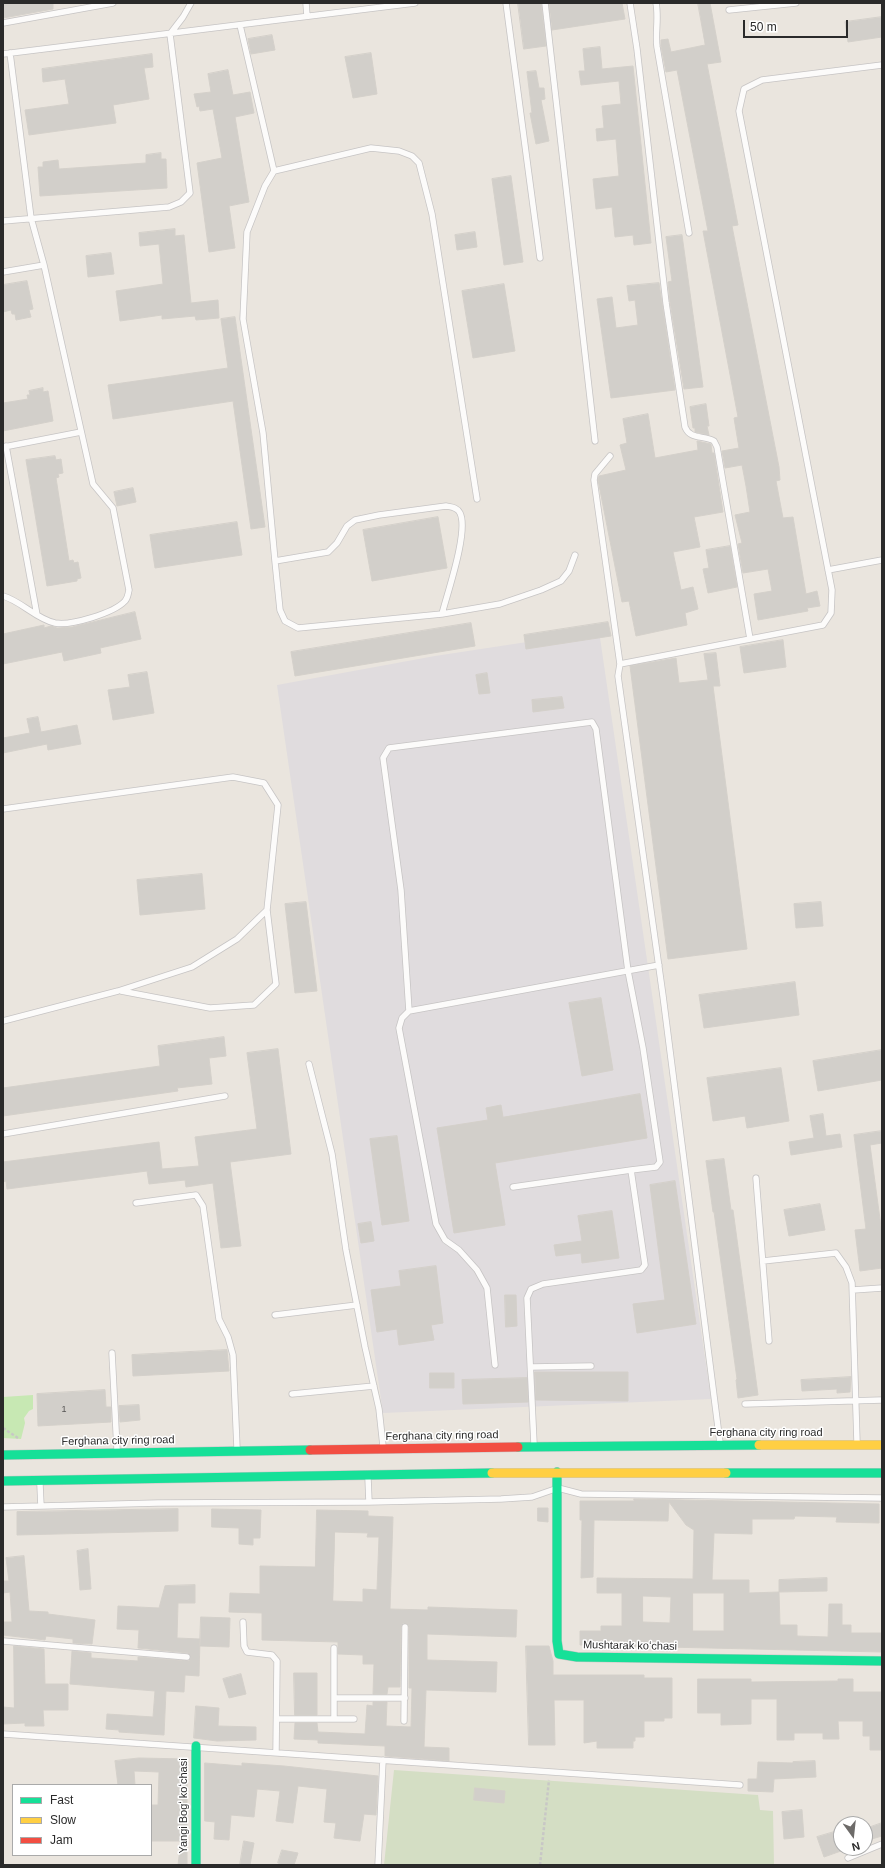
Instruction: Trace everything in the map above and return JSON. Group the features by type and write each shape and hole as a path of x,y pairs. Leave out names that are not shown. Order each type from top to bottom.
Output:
{"main road":[{"name":"Ferghana city ring road","path":"3,1455 534,1447 882,1445"},
{"path":"3,1481 557,1472 882,1473"},
{"name":"Mushtarak koʻchasi","path":"557,1472 559,1654 577,1658 882,1661"},
{"name":"Yangi Bogʻ koʻchasi","path":"196,1746 196,1865"}],"lane":[{"path":"3,23 113,3"},
{"path":"3,221 170,207 182,202 190,193 170,34 183,17 191,3"},
{"path":"306,3 307,16"},
{"path":"3,54 415,3"},
{"path":"506,3 540,258"},
{"path":"545,3 595,440"},
{"path":"630,3 637,49 666,303 685,426 687,431 692,435 714,441 717,447 750,639"},
{"path":"656,3 658,12 655,38 656,48 689,233"},
{"path":"730,10 796,3"},
{"path":"240,25 274,171 265,186 247,232 243,319 263,433 280,610 285,621 298,628 442,614 500,604 541,590 561,581 570,571 575,555"},
{"path":"3,596 54,623 79,621 112,610 121,604 128,596 129,590 112,508 93,484 44,265 31,218 10,53"},
{"path":"620,664 823,625 831,613 832,590 738,111 744,89 762,80 882,65"},
{"path":"274,171 371,148 399,151 412,156 419,163 432,214 477,499"},
{"path":"3,272 44,265"},
{"path":"37,615 5,447 81,432"},
{"path":"610,456 595,474 594,480 620,664 618,676 659,965 721,1445"},
{"path":"275,560 328,552 337,543 348,526 355,520 379,515 438,507 455,508 460,513 461,517 461,544 442,614"},
{"path":"828,570 882,560"},
{"path":"409,1011 401,890 383,758 389,748 592,722 596,729 628,971 643,1048 660,1162 656,1167 513,1187"},
{"path":"3,809 233,777 264,783 278,805 267,910 276,984 254,1005 210,1008 118,991"},
{"path":"3,1021 118,991 192,967 238,939 267,910"},
{"path":"495,1366 487,1288 473,1265 459,1250 445,1240 436,1224 399,1028 402,1018 409,1011 659,965"},
{"path":"309,1064 332,1154 346,1250 379,1409 383,1449"},
{"path":"3,1134 225,1096"},
{"path":"534,1447 527,1298 531,1289 542,1284 641,1270 645,1265 631,1170"},
{"path":"756,1178 769,1341"},
{"path":"136,1203 196,1195 203,1206 219,1319 228,1336 233,1355 238,1451"},
{"path":"763,1261 836,1253 846,1267 853,1290 858,1445"},
{"path":"853,1290 882,1288"},
{"path":"275,1315 357,1305"},
{"path":"112,1354 117,1453"},
{"path":"531,1367 591,1366"},
{"path":"292,1394 374,1386"},
{"path":"745,1404 882,1400"},
{"path":"368,1475 369,1502"},
{"path":"40,1480 41,1506"},
{"path":"3,1507 158,1503 369,1502 501,1499 532,1497 558,1488 581,1494 882,1498"},
{"path":"243,1622 244,1646 247,1652 272,1655 277,1661 276,1752"},
{"path":"404,1721 405,1627"},
{"path":"3,1641 187,1657"},
{"path":"334,1648 334,1719"},
{"path":"334,1698 405,1698"},
{"path":"277,1719 354,1719"},
{"path":"3,1734 196,1746 740,1785"},
{"path":"378,1865 383,1760"},
{"path":"848,1858 882,1844"}],"path":[{"path":"3,1428 20,1440"},
{"path":"540,1865 550,1772"}],"shaded area":[{"path":"599,631 711,1399 383,1413 277,685 435,656"}],"green space":[{"path":"33,1395 33,1409 29,1411 24,1418 25,1423 21,1439 3,1438 3,1397"},
{"path":"394,1770 758,1795 760,1810 773,1811 774,1865 384,1865"}],"building":[{"path":"3,3 53,3 53,9 3,18"},
{"path":"518,3 541,3 546,46 524,49"},
{"path":"549,3 622,3 625,19 552,30"},
{"path":"698,3 710,3 721,62 707,64 738,225 732,226 779,467 780,480 776,481 783,518 793,517 806,594 817,591 820,606 807,608 808,611 758,620 754,594 772,591 768,569 743,573 738,544 742,543 735,515 750,512 746,486 742,465 725,468 722,451 739,448 734,418 738,417 703,231 708,231 677,70 666,72 661,46 661,40 668,39 671,52 705,45"},
{"path":"882,17 882,37 848,42 845,22"},
{"path":"272,35 275,50 251,54 248,39"},
{"path":"600,47 602,69 633,66 651,243 634,245 633,235 615,237 612,207 596,209 593,179 619,176 616,139 597,141 596,129 604,128 602,106 621,104 619,81 581,85 579,71 585,71 583,49"},
{"path":"371,53 377,94 353,98 345,57"},
{"path":"152,54 153,67 144,68 149,99 113,105 116,123 29,135 25,110 69,104 65,79 43,82 42,69"},
{"path":"228,70 233,95 250,92 254,113 235,117 249,202 229,206 235,248 209,252 197,163 222,158 213,109 200,111 199,106 197,107 194,94 211,92 208,74"},
{"path":"536,71 539,88 544,88 545,99 541,100 549,141 536,144 530,113 532,113 527,72"},
{"path":"161,153 161,159 166,159 167,188 40,196 38,167 43,167 43,162 58,160 59,169 146,163 146,155"},
{"path":"511,176 523,262 504,265 492,179"},
{"path":"175,229 175,236 184,235 191,303 218,300 219,318 196,320 195,316 162,319 162,315 120,321 116,291 163,284 159,244 140,246 139,233"},
{"path":"475,232 477,247 457,250 455,235"},
{"path":"682,235 703,387 684,389 670,302 668,282 672,281 666,237"},
{"path":"111,253 114,274 88,277 86,256"},
{"path":"27,281 33,309 29,310 31,317 16,320 15,314 12,314 11,310 3,312 3,285"},
{"path":"659,283 675,390 611,398 597,299 612,297 616,328 638,325 635,300 629,301 627,286"},
{"path":"504,284 515,351 473,358 462,291"},
{"path":"235,317 265,527 251,529 233,401 113,419 108,385 228,368 221,319"},
{"path":"43,388 43,392 48,391 53,421 3,431 3,403 28,399 27,395 30,395 29,391"},
{"path":"706,404 709,435 695,432 690,407"},
{"path":"648,414 655,458 698,450 697,441 711,444 712,453 714,453 723,512 694,517 700,547 673,552 681,590 693,587 698,609 685,613 687,625 636,636 629,601 622,602 598,480 599,476 626,470 620,445 627,443 623,419"},
{"path":"55,456 56,460 61,459 63,473 58,474 59,477 56,478 69,561 73,560 74,563 78,562 81,578 77,579 77,581 47,586 26,460"},
{"path":"133,488 136,502 117,506 114,492"},
{"path":"438,517 447,568 372,581 363,530"},
{"path":"237,522 242,555 155,568 150,535"},
{"path":"730,546 737,587 708,593 703,569 709,568 706,550"},
{"path":"135,612 141,639 100,648 101,653 64,661 62,652 3,664 3,634 44,625 44,628 51,626 57,628 72,627"},
{"path":"608,622 611,636 526,649 524,635"},
{"path":"471,623 475,646 295,676 291,652"},
{"path":"783,640 786,667 744,673 740,647"},
{"path":"716,653 720,686 713,686 747,949 668,959 630,666 676,658 679,683 708,680 704,654"},
{"path":"147,672 154,713 113,720 108,690 130,687 128,675"},
{"path":"487,673 490,693 479,694 476,675"},
{"path":"562,697 564,708 533,712 532,700"},
{"path":"38,717 41,732 77,725 81,744 48,750 47,744 3,753 3,738 30,733 27,719"},
{"path":"202,874 205,909 140,915 137,880"},
{"path":"306,902 317,991 295,993 285,904"},
{"path":"821,902 823,926 796,928 794,904"},
{"path":"795,982 799,1015 704,1028 699,995"},
{"path":"601,998 613,1070 582,1076 569,1003"},
{"path":"224,1037 226,1056 209,1058 212,1084 177,1088 178,1091 3,1116 3,1088 160,1066 158,1046"},
{"path":"278,1049 291,1154 230,1162 241,1246 221,1248 213,1183 186,1187 185,1180 149,1184 147,1171 7,1189 6,1181 3,1182 3,1162 159,1142 162,1169 199,1166 195,1137 257,1129 247,1053"},
{"path":"882,1050 882,1080 818,1091 813,1061"},
{"path":"781,1068 789,1121 747,1128 745,1116 713,1121 707,1078"},
{"path":"640,1094 647,1138 495,1163 505,1225 454,1233 437,1128 488,1120 486,1108 501,1105 503,1117"},
{"path":"823,1114 826,1136 840,1134 842,1147 791,1155 789,1142 814,1138 810,1116"},
{"path":"882,1131 882,1143 870,1145 882,1234 882,1268 860,1271 855,1230 866,1229 854,1135"},
{"path":"397,1136 409,1221 382,1225 370,1139"},
{"path":"724,1159 731,1210 733,1210 758,1395 738,1398 737,1379 706,1161"},
{"path":"675,1181 696,1324 637,1333 633,1304 665,1300 650,1185"},
{"path":"820,1204 825,1230 789,1236 784,1210"},
{"path":"612,1211 619,1258 582,1263 581,1253 556,1256 554,1245 582,1241 578,1216"},
{"path":"371,1222 374,1241 361,1243 358,1224"},
{"path":"436,1266 443,1323 431,1325 434,1340 399,1345 397,1329 377,1332 371,1290 401,1286 399,1271"},
{"path":"505,1295 516,1295 517,1326 506,1327"},
{"path":"227,1350 229,1371 133,1376 132,1355"},
{"path":"535,1372 628,1372 628,1401 536,1400"},
{"path":"430,1373 454,1373 454,1388 430,1388"},
{"path":"851,1377 850,1392 837,1393 837,1389 802,1391 801,1380"},
{"path":"527,1378 528,1402 463,1404 462,1380"},
{"path":"105,1390 106,1407 111,1407 111,1422 38,1426 37,1394"},
{"path":"139,1405 140,1420 120,1422 119,1406"},
{"path":"634,1499 879,1504 879,1523 836,1522 837,1517 795,1516 794,1519 752,1519 752,1534 714,1533 712,1580 749,1580 749,1593 779,1592 780,1625 797,1625 797,1636 828,1637 829,1604 842,1604 842,1625 851,1625 851,1633 882,1633 882,1652 580,1645 580,1631 601,1631 601,1626 622,1626 622,1593 597,1593 597,1578 693,1579 694,1530 686,1525 669,1502 668,1521 594,1520 593,1577 581,1578 582,1520 580,1520 580,1501 634,1501","holes":["693,1593 724,1593 724,1631 693,1631","643,1596 671,1597 670,1623 643,1622"]},
{"path":"538,1508 548,1508 548,1522 538,1521"},
{"path":"178,1509 178,1531 17,1535 17,1512"},
{"path":"212,1509 261,1510 260,1538 253,1538 253,1545 239,1544 239,1528 212,1527"},
{"path":"317,1510 368,1511 368,1516 393,1517 390,1609 428,1610 428,1607 517,1610 516,1637 427,1634 427,1660 497,1662 496,1692 426,1690 424,1747 449,1748 449,1761 385,1756 385,1746 318,1743 318,1740 294,1739 295,1723 317,1723 318,1732 365,1734 367,1705 373,1706 373,1702 387,1702 386,1726 411,1727 412,1688 409,1688 409,1627 407,1624 403,1623 401,1627 400,1687 388,1687 387,1694 373,1694 374,1664 363,1664 363,1655 338,1654 338,1642 262,1640 262,1613 229,1612 230,1593 260,1594 260,1566 315,1567","holes":["335,1532 368,1533 367,1537 379,1537 377,1590 363,1589 363,1602 333,1601"]},
{"path":"88,1549 91,1589 80,1590 77,1551"},
{"path":"24,1556 29,1611 48,1612 48,1614 95,1620 92,1644 73,1643 73,1639 46,1636 45,1640 3,1635 3,1622 12,1622 10,1592 3,1593 3,1581 9,1581 6,1558"},
{"path":"827,1578 827,1591 779,1592 779,1580"},
{"path":"195,1585 195,1603 178,1603 177,1638 200,1639 199,1676 185,1675 184,1692 166,1691 164,1735 119,1732 119,1730 106,1729 107,1714 153,1717 155,1691 70,1684 72,1651 91,1653 91,1658 138,1661 138,1657 189,1661 191,1657 188,1653 138,1648 139,1630 117,1629 118,1606 159,1608 165,1586"},
{"path":"201,1617 230,1618 229,1647 200,1646"},
{"path":"14,1646 44,1649 45,1684 68,1684 68,1710 43,1710 44,1726 25,1726 25,1723 3,1724 3,1707 14,1708"},
{"path":"526,1646 549,1646 553,1661 553,1675 644,1675 644,1678 672,1678 672,1718 664,1718 664,1721 644,1721 644,1737 635,1737 635,1741 633,1741 633,1748 597,1748 597,1741 584,1743 584,1700 554,1700 555,1745 529,1745"},
{"path":"294,1673 317,1673 317,1715 295,1715"},
{"path":"241,1674 246,1694 229,1698 223,1679"},
{"path":"698,1679 751,1679 751,1682 838,1681 838,1679 853,1679 853,1692 882,1692 881,1750 870,1750 870,1736 863,1736 863,1721 838,1721 839,1739 823,1739 823,1733 794,1733 794,1740 777,1740 777,1699 751,1699 751,1724 721,1725 721,1713 698,1713"},
{"path":"196,1706 219,1708 218,1726 256,1727 256,1740 217,1741 194,1738"},
{"path":"139,1758 187,1759 187,1865 178,1865 181,1841 152,1841 152,1805 158,1805 159,1772 134,1771 135,1784 118,1784 115,1761"},
{"path":"815,1761 816,1777 774,1779 773,1792 748,1791 748,1779 757,1779 758,1762 793,1763"},
{"path":"205,1763 242,1766 242,1763 284,1766 378,1776 376,1815 364,1814 360,1841 334,1838 336,1823 324,1822 327,1789 298,1786 293,1823 276,1821 280,1791 257,1789 254,1817 231,1815 229,1840 214,1839 215,1822 205,1821"},
{"path":"475,1788 505,1791 504,1803 474,1800"},
{"path":"802,1810 804,1837 784,1839 782,1812"},
{"path":"882,1823 882,1836 873,1839 873,1826"},
{"path":"833,1832 833,1854 824,1857 817,1837"},
{"path":"244,1841 254,1843 250,1865 240,1865"},
{"path":"282,1850 298,1853 294,1865 283,1865 278,1863"}],"traffic: fast":[{"path":"518,1447 759,1445"},
{"path":"3,1455 310,1450"},
{"path":"557,1472 557,1641 559,1654 577,1657 882,1661"},
{"path":"3,1481 492,1473"},
{"path":"726,1473 882,1473"},
{"path":"196,1746 196,1865"}],"traffic: slow":[{"path":"759,1445 882,1445"},
{"path":"492,1473 726,1473"}],"traffic: jam":[{"path":"310,1450 518,1447"}]}
